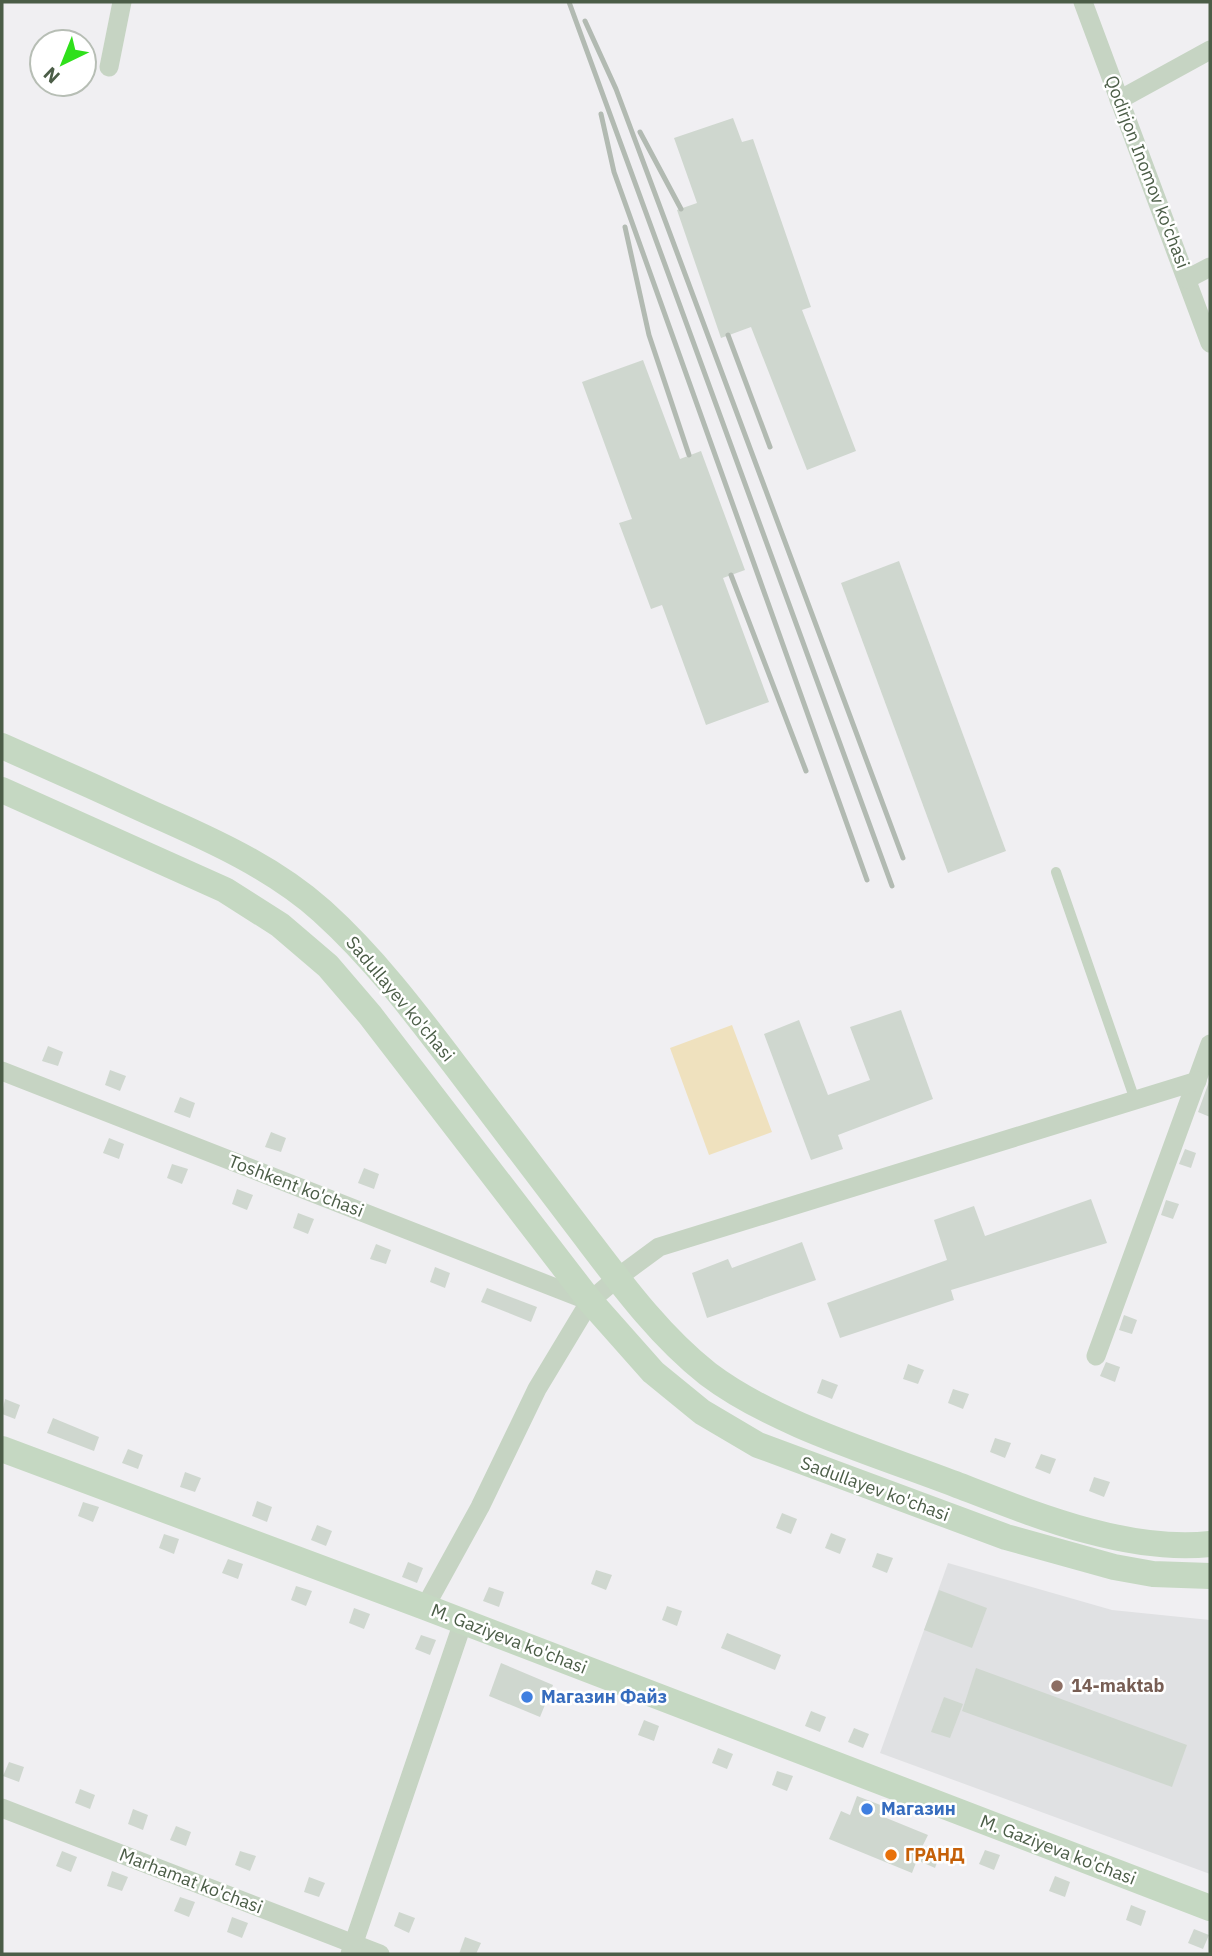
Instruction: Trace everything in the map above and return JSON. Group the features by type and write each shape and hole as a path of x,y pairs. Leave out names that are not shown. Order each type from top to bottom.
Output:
{"main road":[{"name":"Sadullayev ko'chasi","path":"2,746 247,859 320,909 365,953 407,1002 617,1278 683,1352 717,1379 763,1407 1011,1506 1084,1529 1160,1544 1210,1544"},
{"name":"Sadullayev ko'chasi","path":"2,790 225,890 281,925 300,941 328,966 370,1015 590,1301 632,1350 676,1393 730,1430 758,1445 1006,1537 1077,1559 1153,1574 1210,1576"},
{"name":"M. Gaziyeva ko'chasi","path":"2,1449 425,1607 1210,1908"}],"street":[{"path":"109,66 122,2"},
{"name":"Qodirjon Inomov ko'chasi","path":"1083,2 1210,343"},
{"path":"1119,100 1210,50"},
{"path":"1187,279 1210,267"},
{"path":"1096,1356 1210,1044"},
{"name":"Toshkent ko'chasi","path":"2,1071 590,1301"},
{"path":"425,1607 480,1507 537,1389 590,1301 659,1247 1196,1081"},
{"path":"352,1949 463,1622"},
{"name":"Marhamat ko'chasi","path":"2,1808 352,1949 380,1954"}],"lane":[{"path":"1056,872 1135,1100"}],"shaded area":[{"path":"732,1025 772,1132 709,1155 670,1048"},
{"name":"14-maktab","path":"948,1563 1112,1610 1210,1620 1210,1874 880,1753"}],"building":[{"path":"733,118 742,142 753,139 811,307 802,310 856,451 807,470 751,327 721,338 677,210 697,203 674,138"},
{"path":"643,360 680,459 701,451 745,570 723,578 769,702 706,725 662,605 651,609 619,523 632,519 582,382"},
{"path":"899,561 1006,851 948,873 841,583"},
{"path":"901,1010 933,1099 838,1135 843,1149 811,1160 764,1034 799,1020 828,1095 870,1080 850,1027"},
{"path":"48,1046 63,1052 58,1066 42,1061"},
{"path":"110,1070 126,1076 120,1091 105,1085"},
{"path":"1210,1079 1210,1117 1198,1112"},
{"path":"180,1097 195,1103 190,1118 174,1112"},
{"path":"271,1132 286,1138 281,1152 265,1147"},
{"path":"109,1138 124,1144 119,1159 103,1153"},
{"path":"1185,1149 1196,1153 1191,1168 1179,1164"},
{"path":"172,1164 188,1169 182,1184 167,1178"},
{"path":"364,1168 379,1174 374,1189 358,1183"},
{"path":"237,1189 253,1195 247,1210 232,1204"},
{"path":"1091,1199 1107,1243 951,1290 954,1300 840,1338 827,1303 947,1260 934,1220 974,1206 985,1236"},
{"path":"1166,1200 1179,1204 1173,1219 1161,1215"},
{"path":"298,1213 314,1219 308,1234 293,1228"},
{"path":"802,1242 816,1280 707,1318 692,1273 728,1259 732,1268"},
{"path":"376,1244 391,1250 386,1264 370,1259"},
{"path":"435,1267 450,1273 445,1288 430,1282"},
{"path":"487,1288 537,1307 531,1322 481,1302"},
{"path":"1124,1315 1137,1320 1132,1334 1119,1330"},
{"path":"1106,1362 1120,1367 1115,1382 1100,1376"},
{"path":"908,1364 924,1370 918,1384 903,1379"},
{"path":"822,1379 838,1385 832,1399 817,1393"},
{"path":"953,1389 969,1394 963,1409 948,1403"},
{"path":"5,1399 20,1405 15,1419 2,1414"},
{"path":"53,1418 99,1437 94,1451 47,1433"},
{"path":"995,1438 1011,1443 1005,1458 990,1452"},
{"path":"128,1449 143,1455 138,1469 122,1463"},
{"path":"1041,1454 1056,1459 1050,1474 1035,1468"},
{"path":"185,1472 201,1478 195,1492 180,1487"},
{"path":"1094,1477 1110,1482 1104,1497 1089,1491"},
{"path":"257,1501 272,1507 267,1522 252,1516"},
{"path":"83,1502 99,1507 93,1522 78,1516"},
{"path":"782,1513 797,1519 791,1534 776,1528"},
{"path":"317,1525 332,1531 326,1546 311,1540"},
{"path":"831,1533 846,1539 840,1554 825,1548"},
{"path":"164,1534 179,1539 174,1554 159,1548"},
{"path":"877,1553 893,1558 887,1573 872,1567"},
{"path":"228,1559 243,1564 238,1579 222,1573"},
{"path":"408,1562 423,1568 417,1583 402,1577"},
{"path":"596,1570 612,1575 606,1590 591,1584"},
{"path":"296,1586 312,1591 306,1606 291,1600"},
{"path":"489,1587 504,1592 499,1607 483,1601"},
{"path":"939,1590 987,1608 972,1648 924,1630"},
{"path":"667,1606 682,1611 677,1626 662,1620"},
{"path":"354,1608 370,1614 364,1629 349,1623"},
{"path":"727,1633 781,1655 775,1670 721,1648"},
{"path":"421,1635 436,1640 430,1655 415,1649"},
{"path":"501,1663 553,1685 540,1717 489,1696"},
{"path":"976,1668 1187,1745 1172,1787 962,1711"},
{"path":"944,1697 963,1704 950,1738 931,1732"},
{"path":"811,1711 826,1717 820,1732 805,1726"},
{"path":"644,1720 659,1726 654,1741 638,1735"},
{"path":"854,1728 869,1734 863,1748 848,1742"},
{"path":"718,1748 733,1754 727,1769 712,1763"},
{"path":"9,1762 24,1767 19,1782 3,1776"},
{"path":"777,1771 793,1776 787,1791 772,1785"},
{"path":"80,1789 95,1795 90,1809 75,1803"},
{"path":"857,1796 883,1806 879,1815 928,1835 922,1847 940,1854 935,1868 917,1860 912,1873 829,1839 841,1811 850,1815"},
{"path":"133,1809 148,1815 143,1830 128,1824"},
{"path":"176,1826 191,1832 186,1846 170,1840"},
{"path":"985,1850 1000,1855 994,1870 979,1864"},
{"path":"62,1851 77,1857 71,1872 56,1866"},
{"path":"240,1851 256,1856 250,1871 235,1865"},
{"path":"112,1871 128,1877 122,1891 107,1886"},
{"path":"1055,1876 1070,1882 1065,1897 1049,1891"},
{"path":"309,1877 325,1883 319,1897 304,1892"},
{"path":"180,1897 195,1902 189,1917 174,1911"},
{"path":"1131,1905 1146,1911 1141,1926 1126,1920"},
{"path":"399,1912 415,1918 409,1933 394,1926"},
{"path":"232,1917 248,1923 242,1938 227,1932"},
{"path":"1194,1929 1209,1935 1203,1949 1188,1943"},
{"path":"465,1937 481,1943 476,1954 459,1954"}],"railway":[{"path":"569,2 892,886"},
{"path":"585,21 616,89 903,858"},
{"path":"601,114 614,172 867,880"},
{"path":"640,132 681,209"},
{"path":"625,227 649,335 689,455"},
{"path":"728,335 770,447"},
{"path":"731,575 806,771"}],"place":[{"name":"14-maktab","path":"1057,1686"},
{"name":"Магазин Файз","path":"527,1697"},
{"name":"Магазин","path":"867,1809"},
{"name":"ГРАНД","path":"891,1855"}]}
